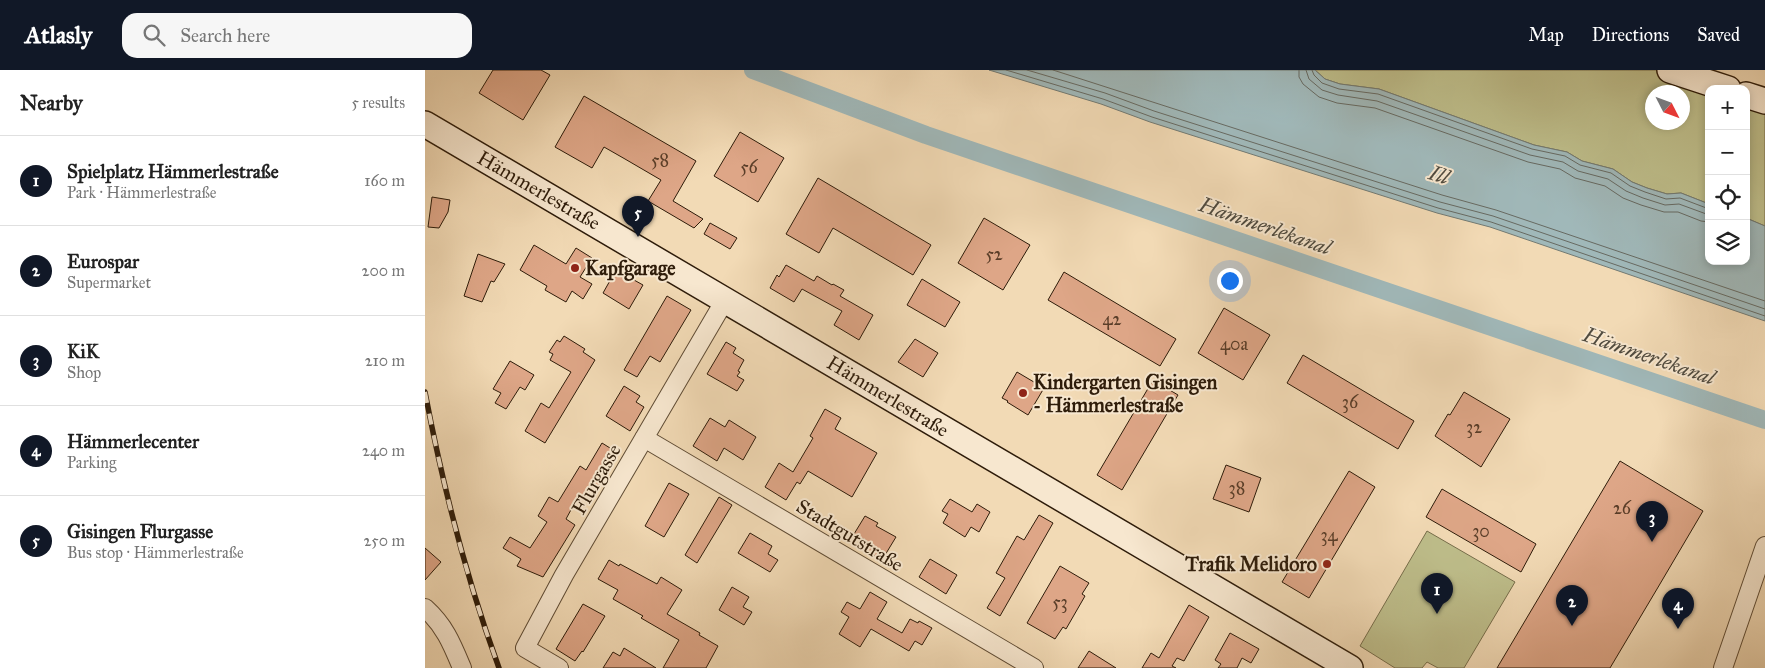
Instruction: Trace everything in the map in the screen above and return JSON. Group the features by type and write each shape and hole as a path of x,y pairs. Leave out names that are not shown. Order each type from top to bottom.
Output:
{"street":[{"path":"1670,70 1716,85"},
{"path":"1750,96 1765,101"},
{"name":"Hämmerlestraße","path":"425,124 1350,668"},
{"name":"Flurgasse","path":"525,648 564,576 725,300"},
{"name":"Stadtgutstraße","path":"644,438 1034,668"},
{"path":"1723,668 1765,546"},
{"path":"425,608 450,638 462,668"},
{"path":"525,648 531,668"},
{"path":"525,648 559,668"}],"green space":[{"path":"1315,70 1670,70 1705,87 1705,202 1681,193 1667,194 1647,188 1632,182 1613,169 1582,161 1567,152 1534,145 1379,89 1340,84 1325,79"},
{"path":"1750,96 1765,101 1765,226 1750,220"},
{"path":"1427,531 1515,582 1464,668 1438,668 1427,662 1422,668 1395,668 1360,646"}],"water":[{"name":"Ill","path":"989,70 1315,70 1325,79 1340,84 1379,89 1534,145 1567,152 1582,161 1613,169 1632,182 1647,188 1667,194 1681,193 1705,202 1705,265 1750,265 1750,220 1765,226 1765,321 1490,227 1437,213 1150,122 1101,104"}],"building":[{"path":"493,70 541,70 550,75 523,120 479,93"},
{"path":"584,96 696,161 673,201 703,219 694,228 648,201 661,180 625,159 604,147 592,168 555,147"},
{"path":"740,132 784,158 758,202 714,176"},
{"path":"818,178 931,245 913,275 833,228 819,253 786,234"},
{"path":"432,197 450,200 448,212 439,228 428,227"},
{"path":"984,218 1030,245 1003,290 958,263"},
{"path":"710,223 737,238 730,249 704,234"},
{"path":"534,245 566,264 576,248 592,258 580,277 592,284 583,299 572,291 566,302 545,290 547,286 520,270"},
{"path":"478,254 505,264 494,282 491,281 482,302 464,296"},
{"path":"786,265 814,281 817,276 844,290 840,296 873,315 859,340 834,325 842,311 802,289 794,302 770,288 777,275 779,277"},
{"path":"616,270 643,285 629,309 603,293"},
{"path":"1064,272 1176,339 1160,366 1048,300"},
{"path":"922,279 960,302 945,327 907,305"},
{"path":"667,296 691,310 660,362 650,356 637,377 624,370"},
{"path":"1224,308 1270,335 1243,380 1198,353"},
{"path":"564,336 585,349 583,352 595,360 545,443 525,431 541,403 549,408 571,372 550,360 553,354 549,352 557,340 560,342"},
{"path":"915,339 938,353 923,377 898,362"},
{"path":"726,342 736,348 733,353 744,360 737,376 744,380 737,391 707,374"},
{"path":"1303,355 1414,421 1398,449 1287,383"},
{"path":"510,361 534,375 525,390 520,387 506,409 495,403 501,393 493,389"},
{"name":"Kindergarten Gisingen - Hämmerlestraße","path":"1017,372 1044,388 1028,415 1002,398"},
{"path":"1153,380 1178,395 1122,490 1097,475"},
{"path":"624,386 640,396 636,402 644,407 630,431 606,416"},
{"path":"1464,392 1510,419 1481,467 1435,436"},
{"path":"825,409 841,418 835,429 877,453 852,497 808,471 800,484 797,482 786,500 765,487 779,463 793,472 813,438 810,436"},
{"path":"710,418 725,427 729,420 756,437 743,460 724,448 717,461 693,446"},
{"path":"602,443 618,453 589,502 579,495 566,519 575,525 543,577 517,566 521,559 503,548 510,537 530,548 547,522 538,516 549,497 558,502 580,466 586,470"},
{"path":"1620,461 1703,511 1657,589 1610,668 1497,668"},
{"path":"1226,465 1261,478 1249,512 1213,499"},
{"path":"1349,471 1375,487 1309,598 1282,582"},
{"path":"669,483 689,494 664,537 645,526"},
{"path":"1442,489 1536,544 1521,572 1426,517"},
{"path":"719,497 732,505 697,563 685,555"},
{"path":"950,499 972,512 977,504 990,512 979,532 971,527 965,537 943,523 948,514 942,511"},
{"path":"1039,515 1053,523 1000,616 987,608 1005,578 996,573 1017,536 1024,540"},
{"path":"865,516 878,523 876,526 896,537 882,560 862,549 867,541 854,534"},
{"path":"750,533 772,546 768,554 778,560 770,572 738,553"},
{"path":"425,548 441,562 425,580"},
{"path":"930,559 957,575 946,594 919,577"},
{"path":"609,560 657,584 661,577 682,590 667,614 718,646 706,668 663,668 679,640 613,599 618,590 598,579"},
{"path":"1060,566 1089,583 1082,594 1085,596 1066,629 1063,627 1055,639 1027,623"},
{"path":"732,587 749,597 743,607 752,612 744,625 719,610"},
{"path":"870,592 887,602 877,619 902,633 910,619 918,623 919,621 932,628 922,645 915,641 909,651 871,629 860,647 839,634 849,617 841,612 847,602 860,609"},
{"path":"583,604 605,616 583,652 575,661 556,649"},
{"path":"1189,605 1209,617 1184,661 1177,658 1172,666 1176,668 1142,668 1151,653 1159,658"},
{"path":"1230,633 1259,649 1251,663 1242,658 1237,668 1218,668 1221,664 1215,660"},
{"path":"624,648 656,668 603,668 613,652 620,656"},
{"path":"1089,651 1116,668 1078,668"}],"waterway":[{"name":"Hämmerlekanal","path":"753,70 926,135 1765,420"}],"railway":[{"path":"425,392 456,532 499,668"}],"place":[{"name":"Gisingen Flurgasse","path":"638,237"},
{"name":"Kapfgarage","path":"575,268"},
{"name":"Kindergarten Gisingen - Hämmerlestraße","path":"1023,393"},
{"name":"KiK","path":"1652,542"},
{"name":"Trafik Melidoro","path":"1327,564"},
{"name":"Spielplatz Hämmerlestraße","path":"1437,614"},
{"name":"Eurospar","path":"1572,626"},
{"name":"Hämmerlecenter","path":"1678,629"}]}
